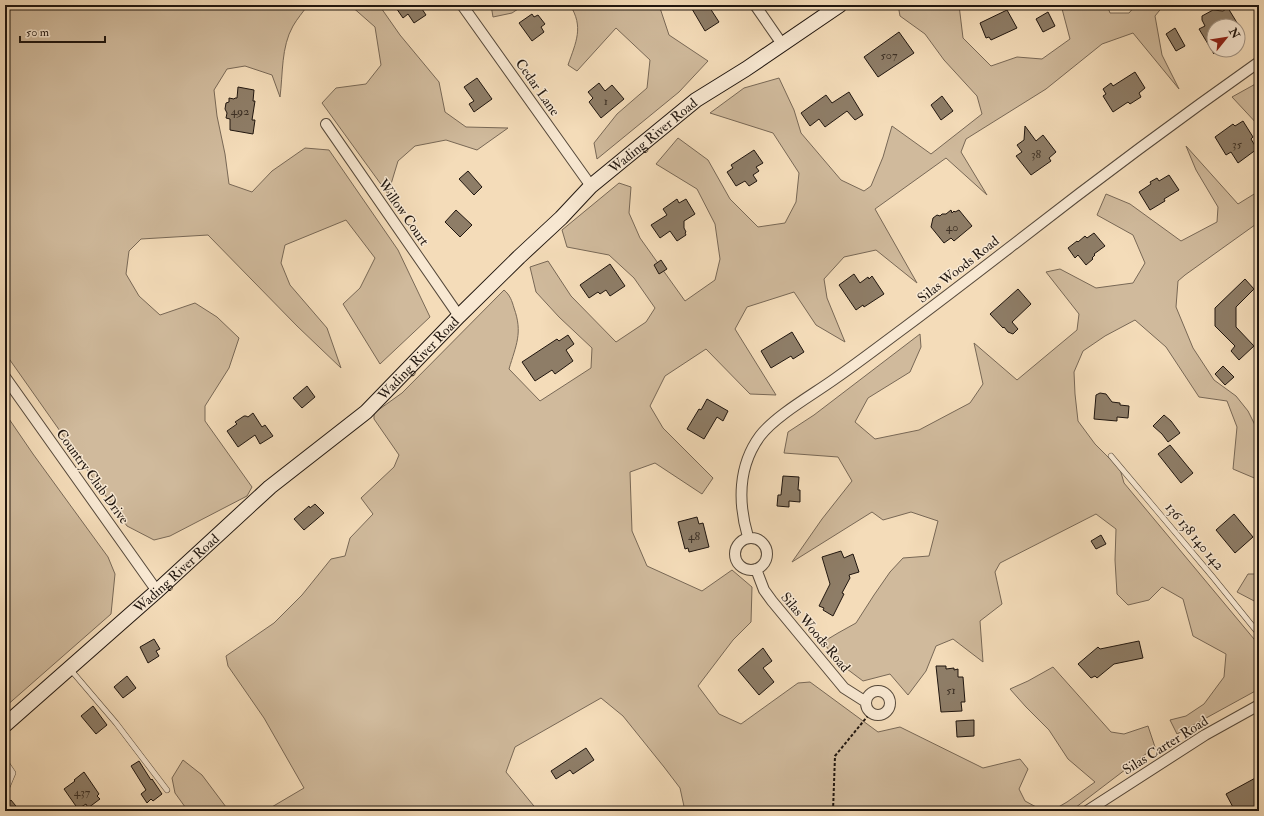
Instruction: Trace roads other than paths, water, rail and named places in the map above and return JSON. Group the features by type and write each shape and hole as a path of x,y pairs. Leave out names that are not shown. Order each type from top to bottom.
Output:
{"main road":[{"name":"Wading River Road","path":"5,725 158,590 270,487 366,412 459,316 561,218 591,186 696,100 746,69 840,5"}],"street":[{"name":"Cedar Lane","path":"462,5 591,186"},
{"path":"755,5 782,44"},
{"name":"Silas Woods Road","path":"748,537 741,505 741,485 753,448 761,434 776,421 935,306 1181,118 1259,62"},
{"name":"Willow Court","path":"326,124 459,316"},
{"name":"Country Club Drive","path":"5,377 158,590"},
{"path":"748,537 753,537 763,542 767,551 766,562 756,569 747,570 735,559 734,553 738,543 748,537"},
{"name":"Silas Woods Road","path":"756,569 764,590 772,601 844,688 866,702"},
{"path":"876,690 885,692 890,698 890,707 886,713 878,715 868,710 866,702 869,694 876,690"},
{"name":"Silas Carter Road","path":"1087,811 1198,739 1259,705"}],"lane":[{"name":"136 138 140 142","path":"1111,456 1172,527 1259,634"},
{"path":"70,668 116,723 167,790"},
{"path":"5,761 13,773 5,792"}]}
